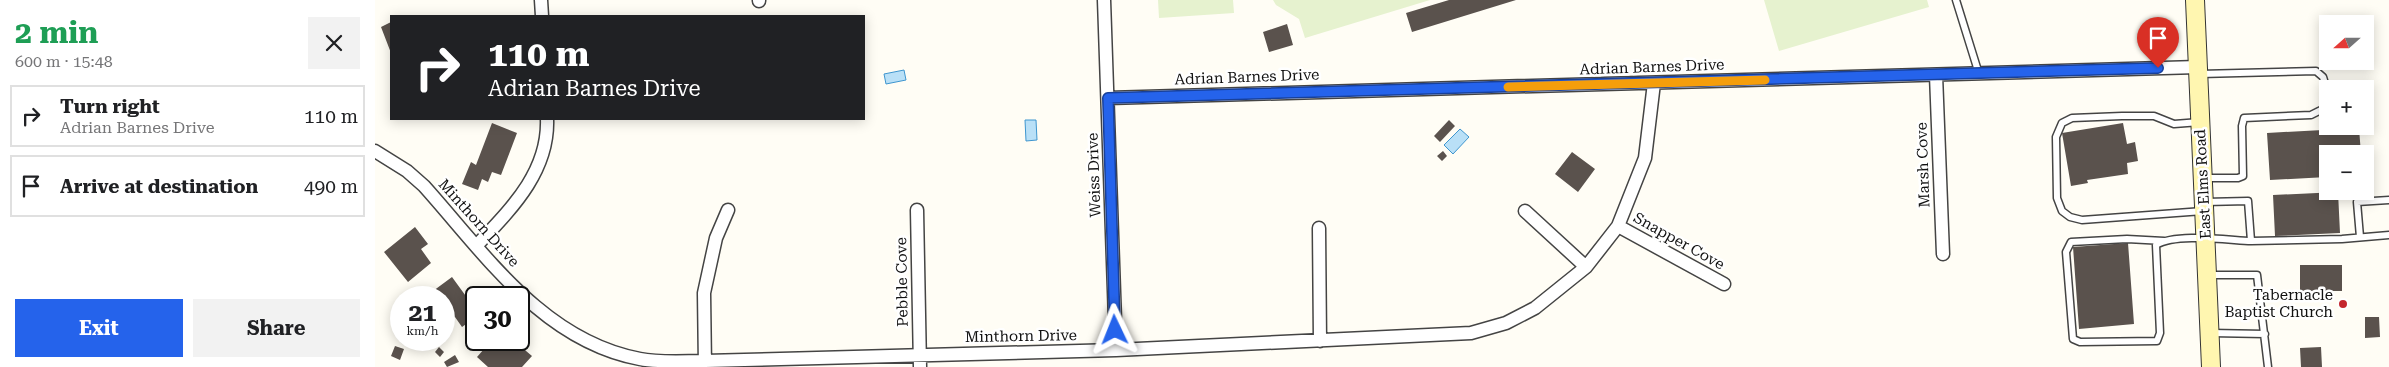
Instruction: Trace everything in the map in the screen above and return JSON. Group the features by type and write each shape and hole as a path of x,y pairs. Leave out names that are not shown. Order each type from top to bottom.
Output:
{"main road":[{"name":"East Elms Road","path":"2195,0 2211,367"}],"street":[{"path":"541,0 542,15"},
{"name":"Weiss Drive","path":"1104,0 1116,350"},
{"name":"Adrian Barnes Drive","path":"1108,98 1936,75 2198,70"},
{"name":"Marsh Cove","path":"1936,75 1943,254"},
{"name":"Minthorn Drive","path":"375,151 407,171 424,186 526,300 552,321 584,340 611,351 641,359 705,364 920,361 1116,350 1320,342 1471,333 1506,323 1535,308 1586,267 1618,226 1645,158 1654,83"},
{"path":"477,245 520,199 530,183 543,155 547,120"},
{"path":"705,364 704,293 716,238 728,210"},
{"name":"Pebble Cove","path":"917,210 920,361"},
{"path":"1525,211 1586,267"},
{"name":"Snapper Cove","path":"1618,226 1724,284"},
{"path":"1319,228 1320,342"}],"lane":[{"path":"1957,0 1979,74"},
{"path":"2198,70 2316,71 2324,80"},
{"path":"2203,178 2238,178 2243,176 2242,126 2244,118 2311,115 2319,111"},
{"path":"2200,122 2174,124 2154,116 2122,116 2072,118 2062,123 2055,137 2057,198 2061,211 2070,217 2082,220 2248,201 2251,241"},
{"path":"2360,237 2357,202 2389,200"},
{"path":"2165,241 2156,245 2160,333 2157,341 2080,342 2073,339 2066,252 2071,242 2127,239 2165,241 2205,238 2251,241 2389,235"},
{"path":"2207,276 2257,275 2268,367"},
{"path":"2210,332 2265,334"}],"green space":[{"path":"1158,0 1233,0 1234,13 1159,18"},
{"path":"1273,0 1430,0 1305,38 1299,19 1276,5"},
{"path":"1764,0 1927,0 1929,7 1779,51"}],"water":[{"path":"904,70 906,80 886,84 884,74"},
{"path":"1025,120 1036,120 1037,140 1026,141"},
{"path":"1460,129 1469,137 1453,154 1444,145"}],"building":[{"path":"1449,0 1516,0 1412,32 1406,13"},
{"path":"390,22 390,50 381,27"},
{"path":"1287,24 1293,45 1269,52 1263,32"},
{"path":"1449,120 1455,126 1440,142 1434,136"},
{"path":"492,123 517,133 501,175 492,172 488,182 482,179 478,190 462,184 471,162 476,165"},
{"path":"2123,123 2127,144 2135,142 2138,161 2127,163 2128,174 2087,180 2088,183 2071,186 2062,133"},
{"path":"2319,130 2319,135 2360,135 2360,145 2319,145 2319,177 2270,180 2267,133"},
{"path":"1443,151 1447,156 1442,161 1437,156"},
{"path":"1572,152 1595,169 1578,192 1555,174"},
{"path":"2319,193 2319,200 2338,200 2340,233 2275,236 2273,195"},
{"path":"415,227 428,244 421,249 431,263 408,282 384,252"},
{"path":"2128,243 2134,324 2079,329 2073,247"},
{"path":"2300,265 2342,265 2342,291 2300,291"},
{"path":"452,277 465,295 465,325 462,327 455,317 455,286 440,286"},
{"path":"2365,317 2379,317 2380,337 2365,338"},
{"path":"2321,347 2322,367 2301,367 2300,348"},
{"path":"393,351 403,351 400,360 391,356"},
{"path":"443,351 444,352 440,357 435,352"},
{"path":"482,351 526,351 532,356 522,367 488,367 477,357"},
{"path":"455,355 459,362 447,367 444,362"}],"slow traffic":[{"path":"1508,87 1765,80"}],"place":[{"name":"Tabernacle Baptist Church","path":"2343,304"}],"route":[{"path":"1115,330 1108,98 2158,68"}]}
